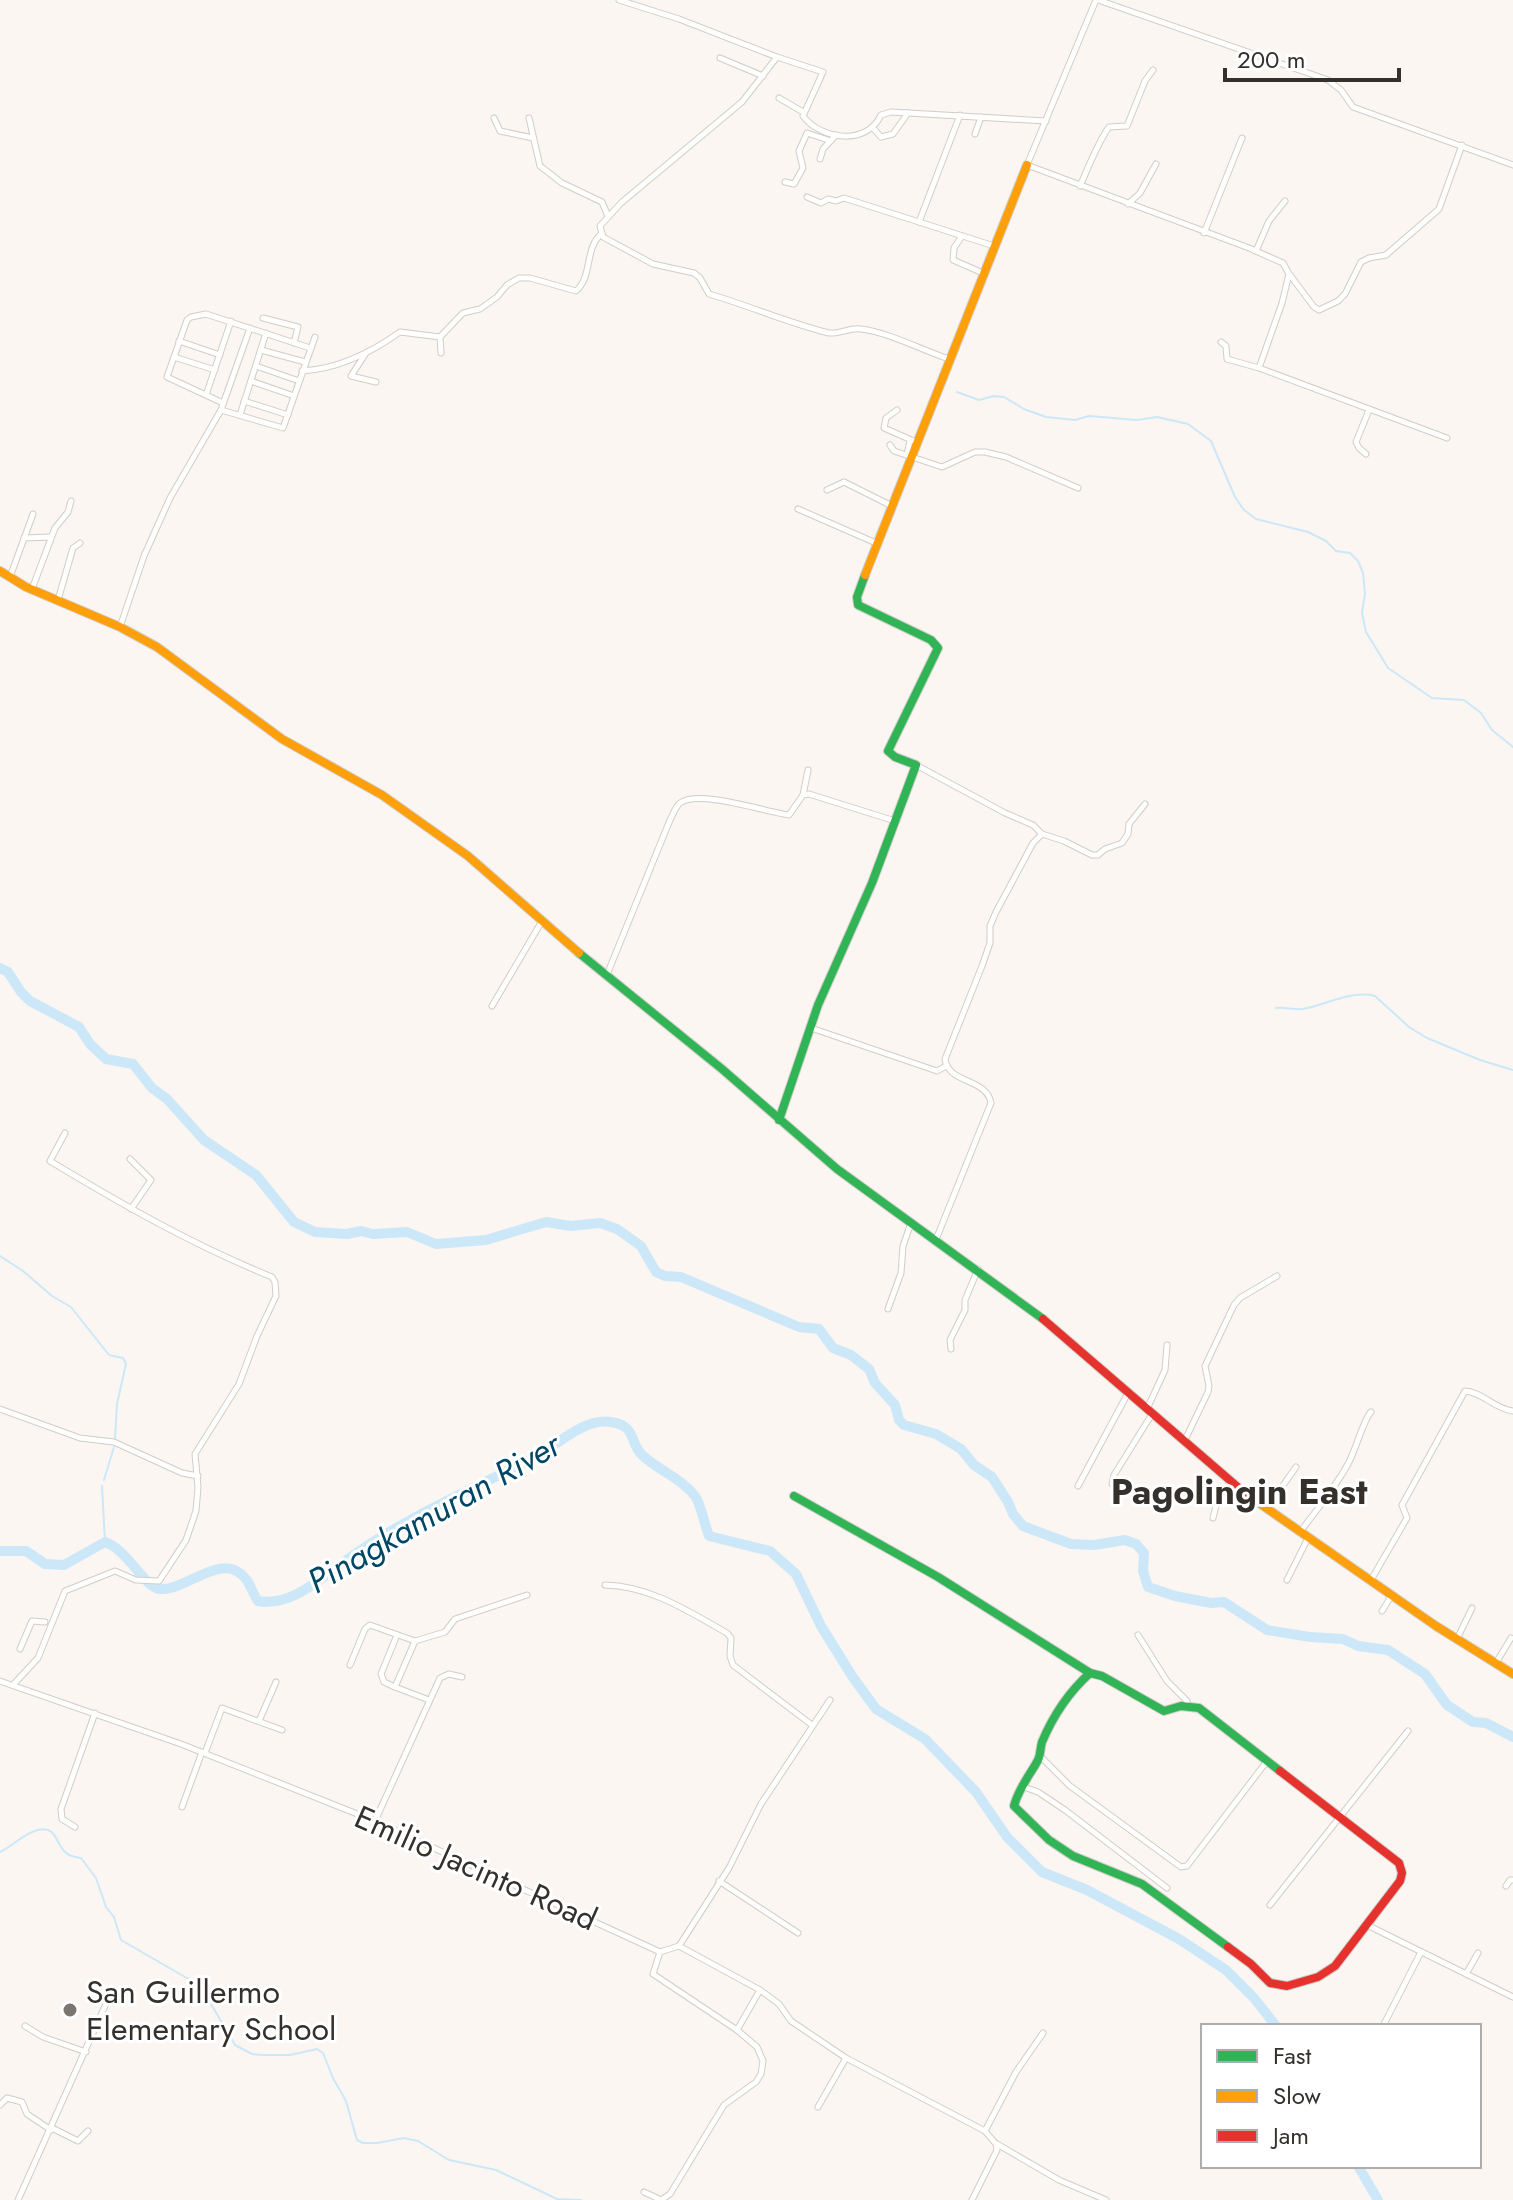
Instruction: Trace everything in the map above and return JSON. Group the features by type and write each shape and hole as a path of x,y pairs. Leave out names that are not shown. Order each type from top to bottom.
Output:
{"street":[{"path":"619,0 823,72 803,112 804,120 836,135 853,137 873,128 883,113 1046,121"},
{"path":"1145,804 1129,824 1128,834 1122,843 1092,855 1042,834 1033,825 895,757 888,751 938,648 931,640 858,605 857,597 914,441 1097,0 1328,80 1341,90 1353,107 1513,165"},
{"path":"777,57 742,102 608,216 600,226 601,234 653,264 694,273 709,294 829,333 838,334 858,328 949,359"},
{"path":"720,58 763,76"},
{"path":"1080,186 1100,147 1100,139 1109,127 1127,126 1145,81 1153,70"},
{"path":"779,98 803,112"},
{"path":"873,128 881,137 893,134 908,113"},
{"path":"919,222 960,115"},
{"path":"975,134 981,117"},
{"path":"494,118 500,131 533,138"},
{"path":"529,118 540,166 562,183 602,202 608,216"},
{"path":"785,182 794,184 803,168 799,151 807,133 831,141"},
{"path":"820,159 823,149 836,135"},
{"path":"1204,233 1242,138"},
{"path":"1027,165 1283,263 1319,310 1345,294 1361,262 1386,255 1439,209 1462,145"},
{"path":"1128,204 1140,193 1156,164"},
{"path":"807,197 821,203 828,199 836,201 844,198 994,246"},
{"path":"1256,251 1269,221 1285,201"},
{"path":"441,353 440,337 463,313 480,309 519,278 524,276 551,283 572,292 579,290 585,278 592,245 601,234"},
{"path":"962,236 954,248 953,260 983,273"},
{"path":"1259,368 1289,274"},
{"path":"310,348 206,314 191,317 187,320 167,378 206,395 240,415 283,428 315,337"},
{"path":"263,318 298,327 294,343"},
{"path":"206,395 231,321"},
{"path":"120,627 144,556 170,498 222,406 250,328"},
{"path":"302,371 332,367 385,344 400,332 440,337"},
{"path":"240,415 266,333"},
{"path":"179,341 220,355"},
{"path":"1221,342 1226,346 1225,357 1447,438"},
{"path":"261,350 305,362"},
{"path":"367,352 351,376 376,382"},
{"path":"173,357 215,370"},
{"path":"256,366 299,381"},
{"path":"251,381 294,396"},
{"path":"244,401 288,415"},
{"path":"897,410 886,418 884,428 914,441"},
{"path":"1366,454 1356,442 1369,410"},
{"path":"890,445 894,451 942,467 975,452 985,452 1006,457 1078,488"},
{"path":"827,490 844,482 891,506"},
{"path":"32,590 51,537 68,512 71,501"},
{"path":"798,509 876,543"},
{"path":"10,577 33,514"},
{"path":"24,538 51,537"},
{"path":"57,601 71,553 80,543"},
{"path":"0,571 32,590 120,627 186,667 282,739 382,795 428,826 468,856 606,977 722,1069 837,1169 1049,1323 1231,1481 1457,1639 1513,1674"},
{"path":"779,1120 818,1005 872,883 916,765"},
{"path":"606,977 670,820 680,803 694,799 732,802 789,815 803,795 808,770"},
{"path":"803,795 895,821"},
{"path":"935,1242 991,1103 984,1089 950,1071 945,1059 990,943 990,926 996,912 1033,843 1042,834"},
{"path":"492,1006 542,921"},
{"path":"811,1028 937,1071 946,1066"},
{"path":"13,1685 38,1658 48,1623 60,1597 70,1588 115,1571 136,1580 159,1581 186,1540 196,1511 198,1476 195,1454 239,1384 276,1296 272,1277 215,1254 50,1161 65,1133"},
{"path":"130,1159 151,1180 131,1209"},
{"path":"888,1309 901,1273 903,1246 912,1222"},
{"path":"951,1349 950,1340 965,1310 965,1300 978,1269"},
{"path":"1184,1443 1209,1386 1205,1366 1234,1305 1240,1298 1277,1276"},
{"path":"1123,1487 1116,1488 1112,1484 1114,1475 1149,1412 1165,1370 1167,1345"},
{"path":"1371,1580 1407,1518 1402,1505 1465,1391 1471,1391 1501,1409 1513,1411"},
{"path":"1078,1486 1128,1393"},
{"path":"0,1409 80,1438 114,1442 182,1473 198,1476"},
{"path":"1287,1580 1305,1534 1349,1463 1364,1429 1366,1416 1371,1412"},
{"path":"1267,1508 1296,1467"},
{"path":"1213,1518 1217,1502 1231,1481"},
{"path":"794,1496 938,1577 1090,1673 1102,1676 1157,1708 1170,1711 1184,1704"},
{"path":"605,1585 624,1585 667,1599 727,1633 731,1638 733,1665 812,1725"},
{"path":"1382,1611 1392,1594"},
{"path":"350,1665 368,1626 415,1641 445,1632 455,1619 527,1595"},
{"path":"1457,1639 1472,1608"},
{"path":"20,1649 32,1621 48,1623"},
{"path":"398,1635 381,1679 429,1700"},
{"path":"1090,1673 1075,1687 1041,1744 1040,1756 1021,1786 1014,1806 1019,1813 1049,1840 1073,1856 1142,1884 1251,1964 1270,1983 1287,1986 1318,1977 1335,1966 1400,1881 1402,1873 1399,1863 1199,1708 1184,1704 1138,1635"},
{"path":"1496,1664 1511,1638"},
{"path":"395,1687 415,1641"},
{"path":"375,1821 443,1675 462,1677"},
{"name":"Emilio Jacinto Road","path":"0,1681 203,1752 375,1821 660,1952"},
{"path":"259,1721 276,1682"},
{"path":"644,2192 665,2199 724,2105 756,2082 761,2074 761,2054 737,2030 653,1974 660,1952 679,1946 729,1868 761,1804 830,1700"},
{"path":"182,1807 222,1708 282,1730"},
{"path":"75,1827 62,1819 61,1809 95,1713"},
{"path":"1270,1905 1408,1731"},
{"path":"1040,1756 1070,1786 1181,1867 1187,1866 1267,1761"},
{"path":"1021,1786 1038,1792 1065,1810 1167,1888"},
{"path":"1506,1886 1513,1880"},
{"path":"719,1881 798,1933"},
{"path":"1367,1925 1513,1997"},
{"path":"679,1946 760,1990 779,2004 791,2021 846,2058 985,2131 996,2144 1059,2180 1106,2200"},
{"path":"1384,2024 1421,1952"},
{"path":"1466,1974 1478,1953"},
{"path":"737,2030 760,1990"},
{"path":"18,2200 105,2006"},
{"path":"25,2026 43,2037 86,2052"},
{"path":"985,2131 1014,2076 1043,2033"},
{"path":"818,2107 846,2058"},
{"path":"0,2105 7,2098 22,2102 27,2114 78,2141 88,2131"},
{"path":"972,2200 989,2169 997,2150 996,2144"}],"waterway":[{"path":"957,392 979,400 1004,397 1046,417 1075,420 1089,416 1137,420 1157,417 1188,424 1211,441 1235,497 1244,510 1256,519 1308,532 1326,541 1336,551 1350,553 1358,561 1363,573 1365,593 1362,613 1366,632 1388,668 1432,698 1464,700 1513,747"},
{"path":"0,968 8,972 30,1001 79,1027 90,1044 106,1059 133,1064 152,1088 167,1099 204,1140 256,1175 294,1222 315,1232 407,1232 436,1244 486,1240 546,1222 571,1226 600,1223 617,1229 641,1246 656,1272 681,1277 799,1327 819,1329 833,1348 851,1355 869,1369 875,1383 895,1405 899,1420 904,1425 936,1434 961,1449 974,1465 992,1477 1023,1526 1071,1544 1094,1545 1125,1540 1136,1544 1144,1553 1143,1571 1148,1587 1175,1596 1211,1603 1224,1602 1267,1630 1343,1639 1358,1646 1388,1650 1425,1674 1447,1705 1473,1722 1486,1723 1513,1737"},
{"path":"1276,1008 1303,1009 1348,996 1375,996 1409,1027 1427,1038 1513,1070"},
{"path":"0,1256 71,1307 109,1355 123,1358 126,1364 117,1404 115,1439"},
{"name":"Pinagkamuran River","path":"0,1551 26,1551 45,1564 64,1565 105,1542 121,1553 148,1582 160,1589 227,1568 237,1571 246,1579 258,1601 283,1600 306,1589 393,1530 535,1457 581,1428 601,1422 619,1424 629,1431 642,1455 695,1496 709,1536 770,1551 796,1574 821,1626 876,1709 925,1739 976,1792 1007,1837 1042,1872 1087,1890 1179,1939 1226,1970 1274,2024"},
{"path":"104,1480 114,1447"},
{"path":"102,1486 105,1542"},
{"path":"0,1852 33,1832 50,1831 65,1852 81,1858 96,1878 121,1940 192,1981 211,2004 235,2045 252,2054 262,2055 290,2055 317,2049 323,2053 346,2101 357,2140 363,2143 404,2138 418,2141 449,2160 496,2170 557,2199 581,2200"},
{"name":"Pinagkamuran River","path":"1359,2168 1378,2200"}],"traffic: fast":[{"path":"779,1120 818,1005 872,883 916,765 888,751 938,648 931,640 858,605 857,597 865,575"},
{"path":"579,953 722,1069 837,1169 1043,1319"},
{"path":"794,1496 938,1577 1090,1673 1102,1676 1164,1711 1181,1706 1199,1708 1280,1771"},
{"path":"1090,1673 1069,1696 1051,1723 1038,1760 1014,1806 1049,1840 1073,1856 1142,1884 1228,1947"}],"traffic: slow":[{"path":"865,575 1027,165"},
{"path":"0,571 26,587 120,627 157,647 282,739 382,795 468,856 579,953"},
{"path":"1259,1503 1436,1626 1513,1674"}],"traffic: jam":[{"path":"1043,1319 1259,1503"},
{"path":"1228,1947 1270,1983 1287,1986 1318,1977 1335,1966 1400,1881 1402,1873 1399,1863 1280,1771"}],"place":[{"name":"San Guillermo Elementary School","path":"70,2010"}],"district":[{"name":"Pagolingin East","path":"1239,1491"}]}
